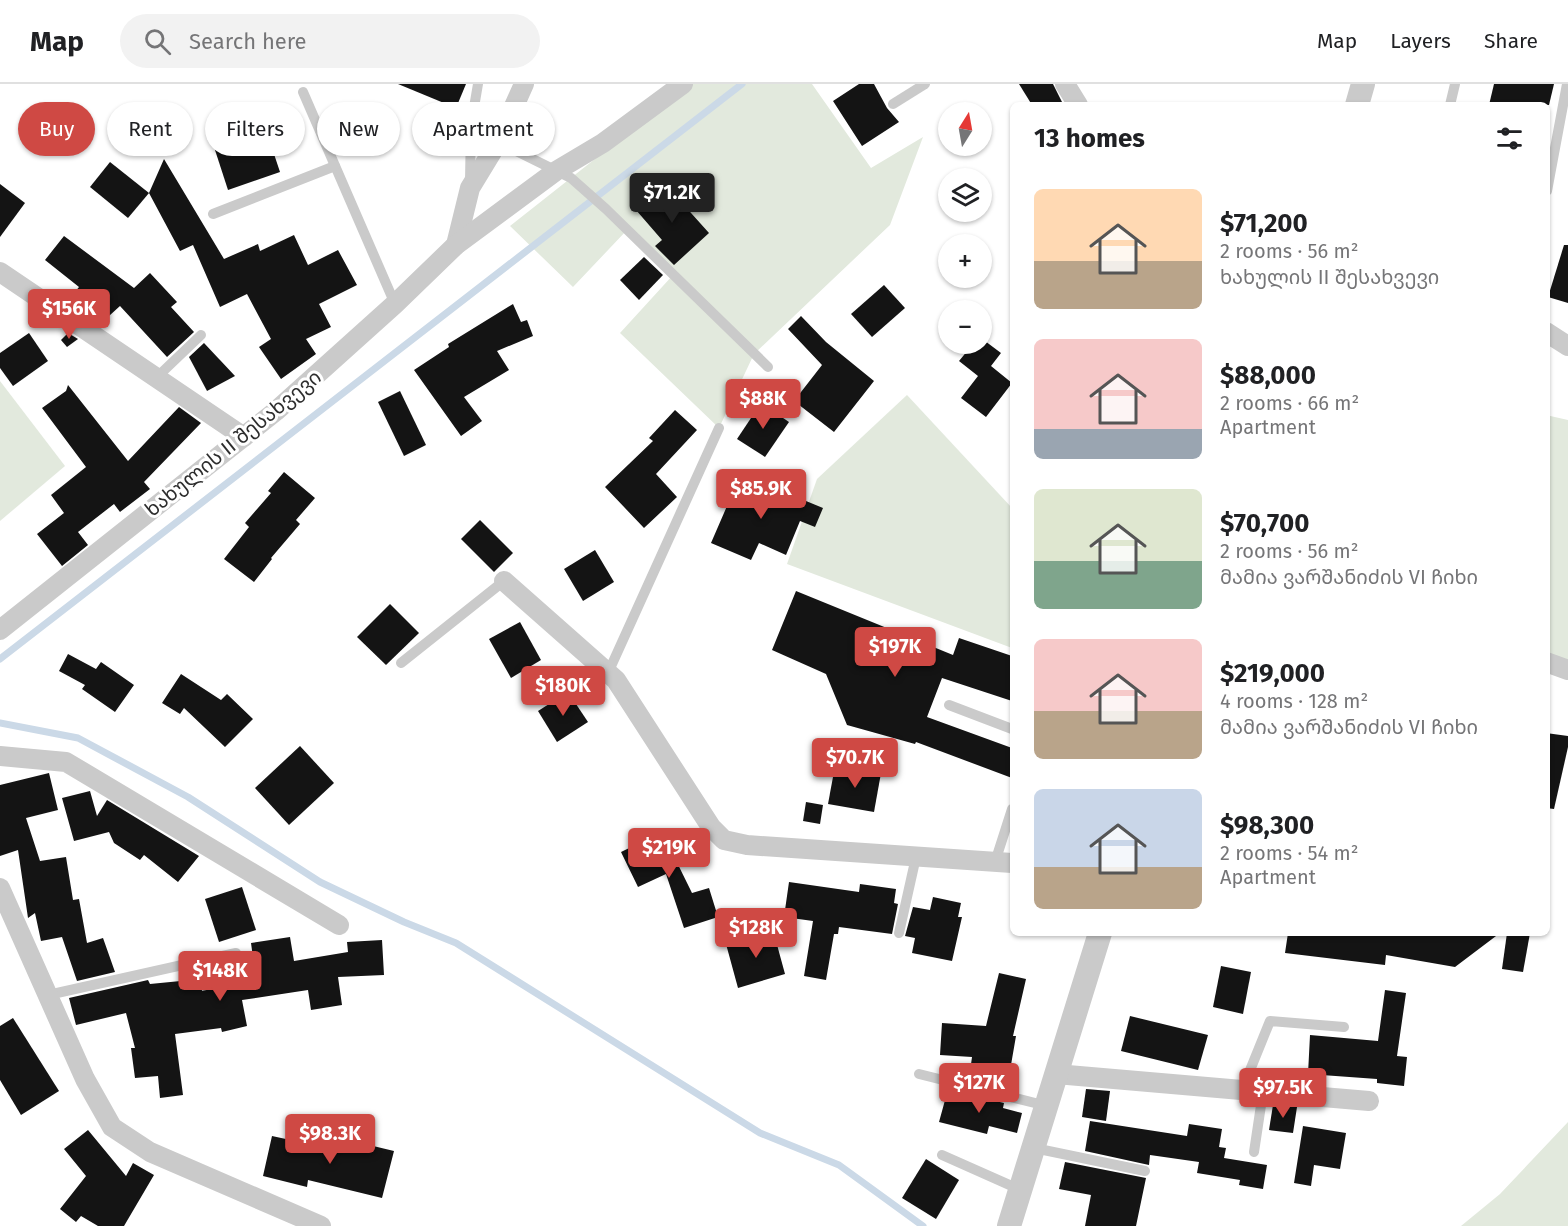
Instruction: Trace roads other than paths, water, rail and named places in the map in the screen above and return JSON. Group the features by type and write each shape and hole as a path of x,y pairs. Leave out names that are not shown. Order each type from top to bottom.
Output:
{"street":[{"path":"516,102 524,84"},
{"name":"ხახულის II შესახვევი","path":"0,630 244,437 395,304 456,246 556,171 603,142 683,84"},
{"path":"1065,84 1076,102"},
{"path":"1358,102 1363,84"},
{"path":"456,246 470,188 489,156"},
{"path":"0,272 244,437"},
{"path":"1550,335 1568,346"},
{"path":"504,581 616,680 711,827 723,840 747,845 1004,862"},
{"path":"1550,663 1568,670"},
{"path":"0,756 66,762 339,925"},
{"path":"0,888 85,1079 112,1127 150,1152 321,1226"},
{"path":"1010,1226 1099,936"},
{"path":"1056,1074 1369,1101"}],"lane":[{"path":"470,188 471,125 478,84"},
{"path":"893,104 925,84"},
{"path":"1451,102 1455,84"},
{"path":"1550,175 1567,84"},
{"path":"303,92 395,304"},
{"path":"526,156 571,178 606,209 768,367"},
{"path":"213,214 335,166"},
{"path":"156,378 201,335"},
{"path":"608,673 719,428"},
{"path":"401,663 504,581"},
{"path":"949,705 1010,728"},
{"path":"1004,862 1010,822"},
{"path":"899,933 916,857"},
{"path":"48,995 236,953"},
{"path":"1242,1090 1270,1021 1344,1027"},
{"path":"920,1074 1047,1106"},
{"path":"1254,1152 1263,1092"},
{"path":"1034,1149 1146,1171"},
{"path":"942,1155 1021,1190"}],"waterway":[{"path":"0,659 742,84"},
{"path":"0,723 78,738 188,797 320,882 404,922 456,943 760,1133 839,1165 923,1226"}]}
